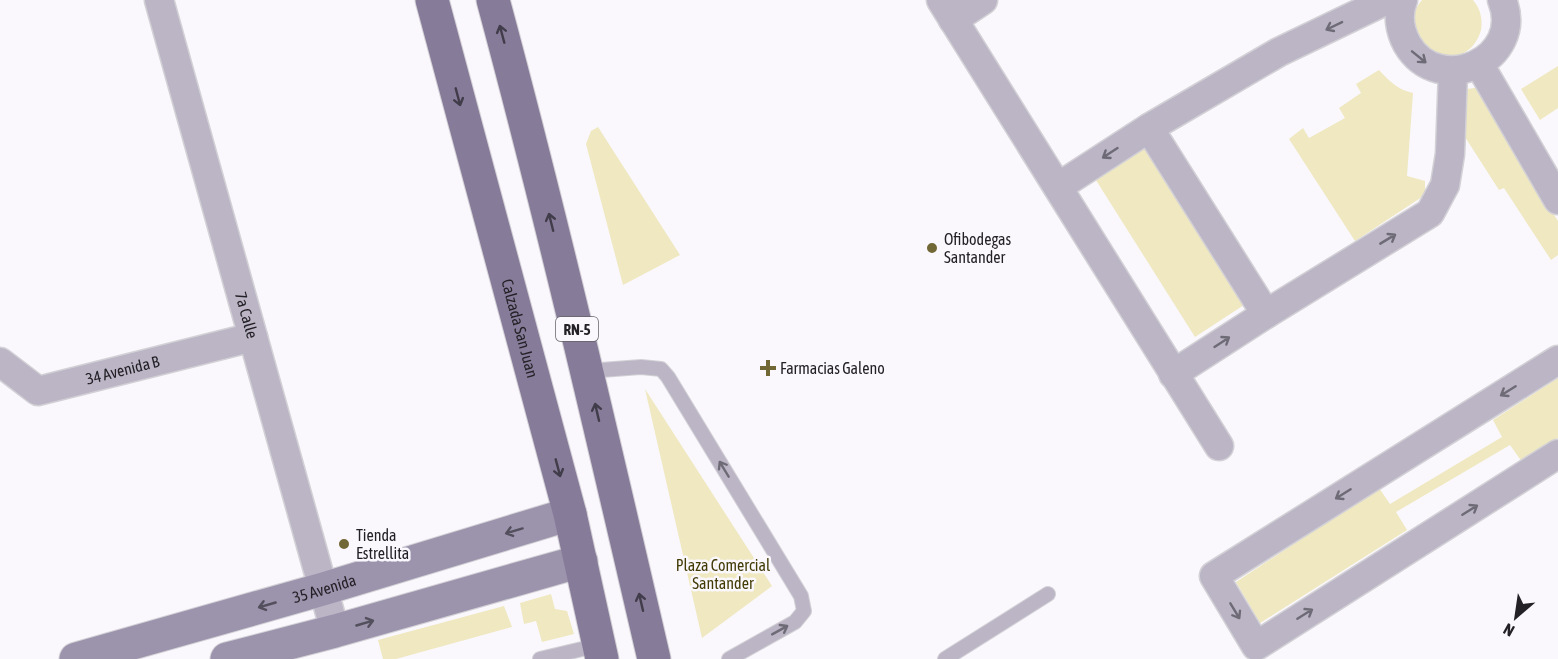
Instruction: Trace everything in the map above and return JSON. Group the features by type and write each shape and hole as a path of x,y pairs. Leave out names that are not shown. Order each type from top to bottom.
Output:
{"main road":[{"name":"Calzada San Juan","path":"432,0 570,514 601,652"},
{"name":"RN-5","path":"494,0 588,371 654,659"}],"street":[{"name":"7a Calle","path":"159,0 335,631"},
{"path":"984,0 947,10 1219,446"},
{"path":"1058,187 1149,128 1279,52 1387,0"},
{"path":"1403,0 1399,21 1403,36 1411,51 1423,61 1437,68 1466,67 1490,56 1504,33 1510,7"},
{"path":"1466,67 1558,200"},
{"path":"1173,374 1430,213 1445,185 1466,67"},
{"path":"1149,128 1266,314"},
{"name":"34 Avenida B","path":"0,362 38,391 253,337"},
{"path":"1558,360 1214,576 1256,646 1558,454"},
{"name":"35 Avenida","path":"76,659 323,589 570,514"},
{"path":"227,659 582,561"}],"lane":[{"path":"588,371 641,367 661,369 801,596 804,611 795,622 729,659"},
{"path":"945,659 1048,594"},
{"path":"540,659 601,652"}],"green space":[{"path":"1422,0 1473,0 1480,14 1482,26 1472,47 1462,54 1450,56 1438,55 1424,47 1414,28 1415,13"},
{"path":"1558,66 1558,108 1540,120 1521,89"},
{"path":"1379,70 1394,84 1413,93 1407,176 1425,181 1425,195 1355,241 1289,139 1303,128 1309,138 1345,118 1339,108 1361,93 1356,84"},
{"path":"1482,87 1493,100 1514,154 1558,221 1558,255 1551,260 1504,188 1499,190 1465,137 1467,89"},
{"path":"598,127 680,255 623,285 586,144 591,131"},
{"path":"1145,144 1247,303 1195,337 1094,177"},
{"path":"1558,378 1558,438 1522,462 1510,445 1396,512 1407,530 1260,623 1236,582 1379,488 1390,504 1502,437 1493,420"},
{"name":"Plaza Comercial Santander","path":"645,389 772,586 702,638"},
{"path":"551,594 555,609 567,611 574,634 542,642 536,621 524,624 520,603"},
{"path":"504,606 512,627 396,659 383,659 378,640"}],"place":[{"name":"Ofibodegas Santander","path":"932,248"},
{"name":"Farmacias Galeno","path":"768,368"},
{"name":"Tienda Estrellita","path":"344,544"}]}
